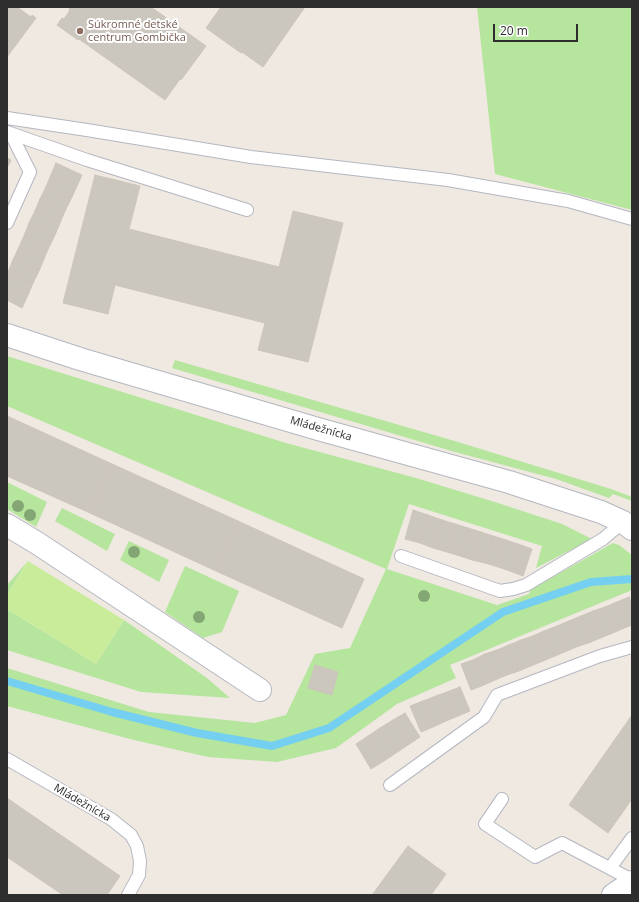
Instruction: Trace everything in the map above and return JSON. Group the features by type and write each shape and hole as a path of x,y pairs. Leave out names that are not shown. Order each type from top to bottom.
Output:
{"street":[{"name":"Mládežnícka","path":"7,335 80,359 318,429 509,482 586,506 627,525"},
{"path":"7,525 38,543 260,690"},
{"path":"613,895 632,881"}],"lane":[{"path":"10,118 251,156 448,180 568,201 632,220"},
{"path":"9,133 87,160 247,210"},
{"path":"7,223 30,172 9,133"},
{"path":"401,556 482,586 500,591 513,590 526,585 627,525"},
{"path":"390,785 484,717 497,695 600,656 632,647"},
{"name":"Mládežnícka","path":"7,759 114,821 131,835 137,846 140,861 139,876 128,895"},
{"path":"502,799 485,824 535,857 562,843 632,881"},
{"path":"610,868 632,838"}],"green space":[{"path":"477,7 632,7 632,210 495,174"},
{"path":"7,356 286,443 416,478 498,503 562,524 592,539 536,568 542,546 409,504 387,569 497,605 529,594 530,590 613,543 619,545 632,555 632,590 450,665 456,678 397,704 336,748 277,762 208,757 134,740 7,706 7,668 149,712 255,723 286,715 315,654 350,648 386,569 7,406"},
{"path":"175,360 458,442 611,489 632,497 632,501 613,494 609,498 556,479 455,452 172,368"},
{"path":"7,482 47,502 36,527 7,509"},
{"path":"62,508 115,534 107,551 55,521"},
{"path":"129,541 169,560 159,582 120,560"},
{"path":"28,561 7,595 7,585"},
{"path":"28,561 124,620 96,664 7,609 7,595"},
{"path":"185,566 239,591 222,632 203,638 165,612"},
{"path":"7,609 96,664 124,620 207,678 230,698 141,692 7,650"}],"building":[{"path":"7,7 17,7 31,17 32,15 36,18 7,57"},
{"path":"70,7 151,7 206,46 165,100 57,25 62,18 64,19 70,10"},
{"path":"221,7 305,7 263,67 206,28"},
{"path":"7,158 11,160 7,168"},
{"path":"56,163 82,175 77,186 51,175"},
{"path":"51,175 77,186 71,199 46,187"},
{"path":"95,175 140,186 129,229 279,267 293,211 343,223 308,362 258,350 265,323 115,285 108,314 63,303"},
{"path":"46,187 71,199 65,211 40,199"},
{"path":"40,199 65,211 60,223 35,211"},
{"path":"35,211 60,223 55,235 29,223"},
{"path":"29,223 55,235 49,247 24,236"},
{"path":"24,236 49,247 44,259 19,247"},
{"path":"19,247 44,259 39,271 13,260"},
{"path":"13,260 39,271 33,283 8,272"},
{"path":"8,272 33,283 28,295 7,286"},
{"path":"7,286 28,295 22,308 7,300"},
{"path":"7,416 112,464 90,513 7,476"},
{"path":"112,464 238,521 216,571 90,513"},
{"path":"413,510 428,515 420,543 405,539"},
{"path":"428,515 442,520 433,548 420,543"},
{"path":"442,520 455,524 447,552 433,548"},
{"path":"238,521 364,579 342,628 216,571"},
{"path":"455,524 468,528 460,556 447,552"},
{"path":"468,528 481,532 472,560 460,556"},
{"path":"481,532 493,536 485,563 472,560"},
{"path":"493,536 506,540 498,567 485,563"},
{"path":"506,540 518,544 510,571 498,567"},
{"path":"518,544 532,549 523,576 510,571"},
{"path":"629,597 632,605 632,625 627,627 617,602"},
{"path":"617,602 627,627 615,632 605,607"},
{"path":"605,607 615,632 603,637 593,611"},
{"path":"593,611 603,637 591,642 581,616"},
{"path":"581,616 591,642 579,646 569,621"},
{"path":"569,621 579,646 567,651 557,626"},
{"path":"557,626 567,651 555,656 544,631"},
{"path":"544,631 555,656 543,661 533,636"},
{"path":"533,636 543,661 531,666 521,640"},
{"path":"521,640 531,666 519,671 509,645"},
{"path":"509,645 519,671 507,675 497,650"},
{"path":"497,650 507,675 495,680 485,654"},
{"path":"485,654 495,680 484,685 473,660"},
{"path":"473,660 484,685 471,690 461,664"},
{"path":"315,665 338,672 332,695 308,688"},
{"path":"460,687 470,711 458,716 447,692"},
{"path":"447,692 458,716 446,721 436,696"},
{"path":"436,696 446,721 433,727 423,701"},
{"path":"423,701 433,727 421,732 410,706"},
{"path":"405,713 420,737 408,745 393,720"},
{"path":"632,715 632,799 608,833 569,805"},
{"path":"393,720 408,745 396,753 380,728"},
{"path":"380,728 396,753 384,761 368,736"},
{"path":"368,736 384,761 371,769 356,744"},
{"path":"7,798 120,876 107,895 63,895 7,857"},
{"path":"408,846 446,874 431,895 372,895"}],"waterway":[{"path":"7,681 112,712 197,733 272,746 329,728 503,612 591,582 632,579"}],"place":[{"name":"Súkromné detské centrum Gombička","path":"80,31"}]}
